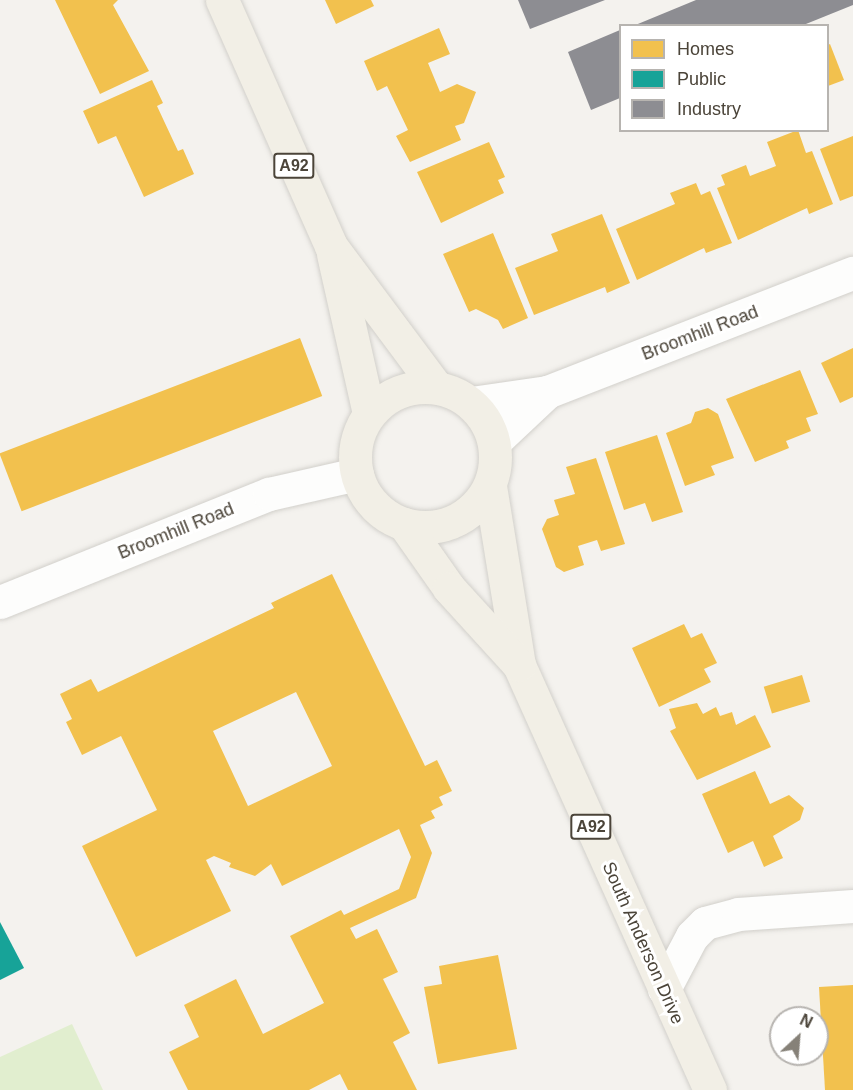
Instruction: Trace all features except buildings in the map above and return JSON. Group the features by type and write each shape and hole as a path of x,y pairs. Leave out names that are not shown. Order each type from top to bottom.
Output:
{"main road":[{"name":"A92","path":"222,0 331,246 369,414"},
{"name":"A92","path":"331,246 436,387"},
{"name":"A92","path":"404,524 429,527 454,521 475,507 490,486 496,464 494,442 486,420 471,403 436,387 411,388 395,394 369,414 356,442 357,474 374,505 404,524 449,588 519,665"},
{"name":"A92","path":"490,486 519,665"},
{"name":"South Anderson Drive","path":"519,665 710,1090"}],"street":[{"name":"Broomhill Road","path":"471,403 547,392 853,273"},
{"name":"Broomhill Road","path":"494,442 547,392"},
{"name":"Broomhill Road","path":"0,602 263,497 309,483 357,474"},
{"path":"664,989 692,936 705,923 738,914 853,906"}],"green space":[{"path":"72,1024 103,1090 0,1090 0,1057"}]}
